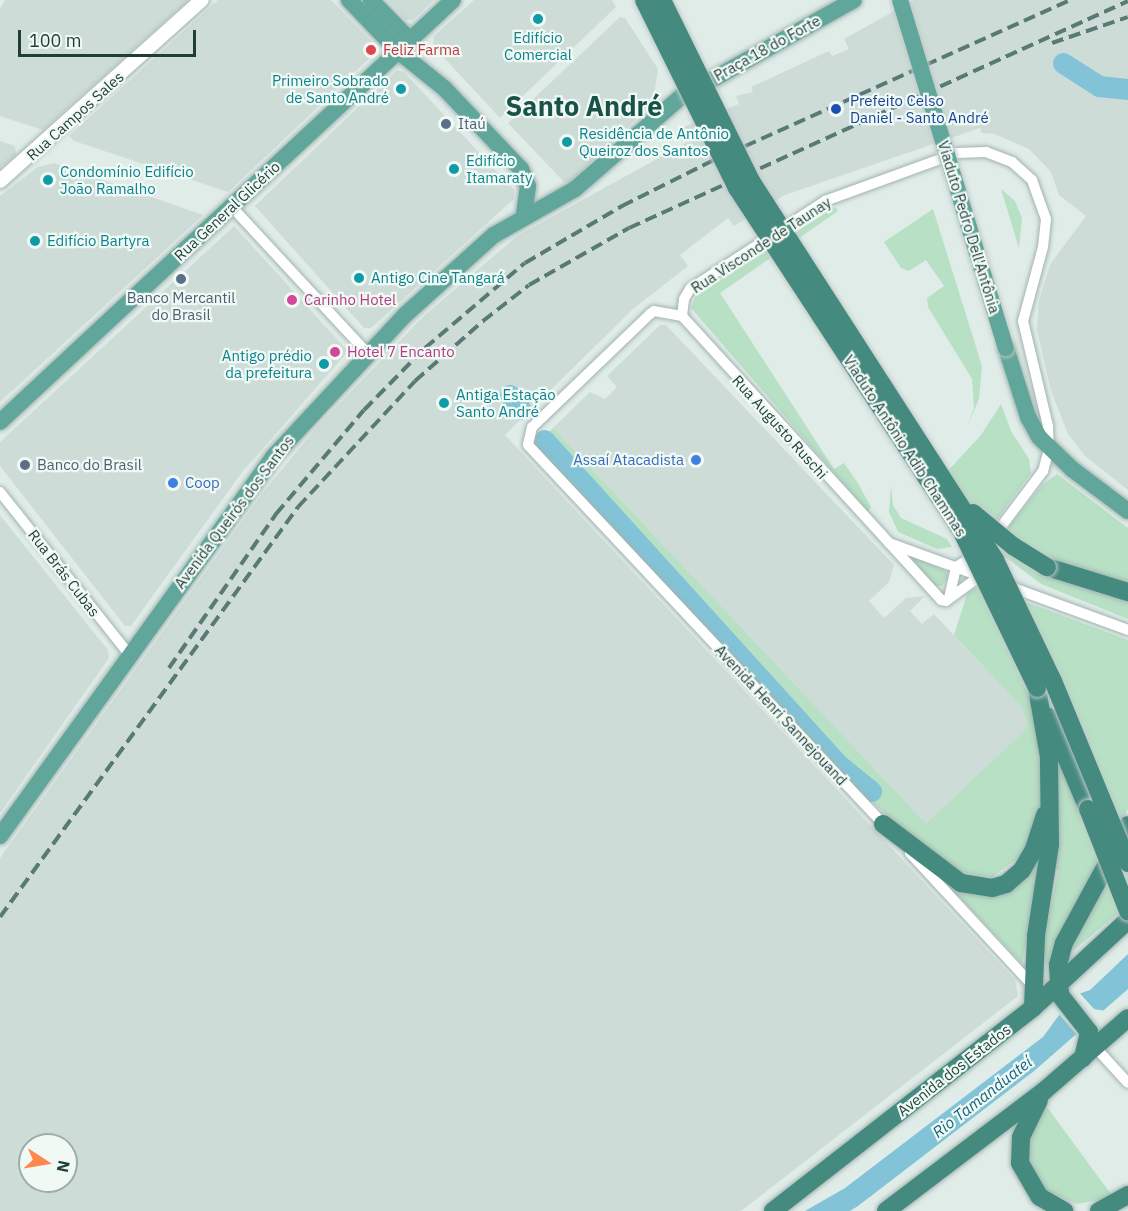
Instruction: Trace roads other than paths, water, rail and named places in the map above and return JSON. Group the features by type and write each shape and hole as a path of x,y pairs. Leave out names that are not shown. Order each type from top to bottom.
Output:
{"highway":[{"name":"Viaduto Antônio Adib Chammas","path":"644,0 737,188 963,534 1037,688 1128,912"},
{"name":"Viaduto Antônio Adib Chammas","path":"662,0 751,181 957,497 1029,627 1128,863"},
{"path":"957,497 998,534 1047,567 1128,592"},
{"path":"1037,688 1049,757 1050,796 1048,870 1036,936 1046,995 1088,1028 1089,1054"},
{"path":"883,824 961,883 992,888 1014,879 1034,849 1050,796"},
{"path":"1046,995 1064,943 1128,825"},
{"name":"Avenida dos Estados","path":"773,1211 1046,995 1128,920"},
{"path":"886,1211 1044,1091 1128,1018"},
{"path":"1044,1091 1021,1137 1020,1163 1040,1197 1064,1211"}],"main road":[{"path":"349,0 404,46 521,169 528,186 524,216"},
{"path":"371,0 404,46"},
{"name":"Rua General Glicério","path":"0,422 453,0"},
{"name":"Praça 18 do Forte","path":"681,97 854,0"},
{"name":"Viaduto Pedro Dell'Antônia","path":"900,0 1028,417 1049,449 1128,511"},
{"name":"Avenida Queirós dos Santos","path":"0,836 273,457 367,353 482,244 524,216 581,184 681,97"}],"street":[{"name":"Rua Campos Sales","path":"0,181 202,0"},
{"name":"Rua Visconde de Taunay","path":"682,316 684,299 690,289 825,201 957,153 999,156 1023,170 1044,205 1043,247 1023,321 1048,426 1049,449"},
{"path":"232,207 367,353"},
{"name":"Avenida Henri Sannejouand","path":"682,316 654,311 650,314 532,427 528,445 1046,995"},
{"name":"Rua Augusto Ruschi","path":"682,316 879,536 941,600 949,598"},
{"path":"949,598 956,567 980,552 1037,481 1049,449"},
{"name":"Rua Brás Cubas","path":"0,492 129,654"},
{"name":"Rua Augusto Ruschi","path":"879,536 905,550 1128,630"},
{"path":"980,552 1042,598"},
{"path":"949,598 980,576"},
{"path":"1089,1054 1128,1083"}],"water":[{"name":"Rio Tamanduateí","path":"1128,954 1128,989 1034,1071 850,1211 805,1211 845,1188 1043,1037 1073,996 1090,990"}],"waterway":[{"path":"1063,63 1099,86 1128,89"},
{"path":"510,395 520,409"},
{"path":"544,440 840,766 871,791"}],"railway":[{"path":"169,668 276,514 364,410 425,348 525,263 622,206 712,161 1070,0"},
{"path":"0,917 298,507 415,381 483,321 529,285 629,228 1128,1"},
{"path":"1052,43 1128,17"}],"place":[{"name":"Edifício Comercial","path":"538,19"},
{"name":"Feliz Farma","path":"371,50"},
{"name":"Primeiro Sobrado de Santo André","path":"401,89"},
{"name":"Prefeito Celso Daniel - Santo André","path":"836,109"},
{"name":"Itaú","path":"446,124"},
{"name":"Residência de Antônio Queiroz dos Santos","path":"567,142"},
{"name":"Edifício Itamaraty","path":"454,169"},
{"name":"Condomínio Edifício João Ramalho","path":"48,180"},
{"name":"Edifício Bartyra","path":"35,241"},
{"name":"Antigo Cine Tangará","path":"359,278"},
{"name":"Banco Mercantil do Brasil","path":"181,279"},
{"name":"Carinho Hotel","path":"292,300"},
{"name":"Hotel 7 Encanto","path":"335,352"},
{"name":"Antigo prédio da prefeitura","path":"324,364"},
{"name":"Antiga Estação Santo André","path":"444,403"},
{"name":"Assaí Atacadista","path":"696,460"},
{"name":"Banco do Brasil","path":"25,465"},
{"name":"Coop","path":"173,483"}],"district":[{"name":"Santo André","path":"584,106"}]}
